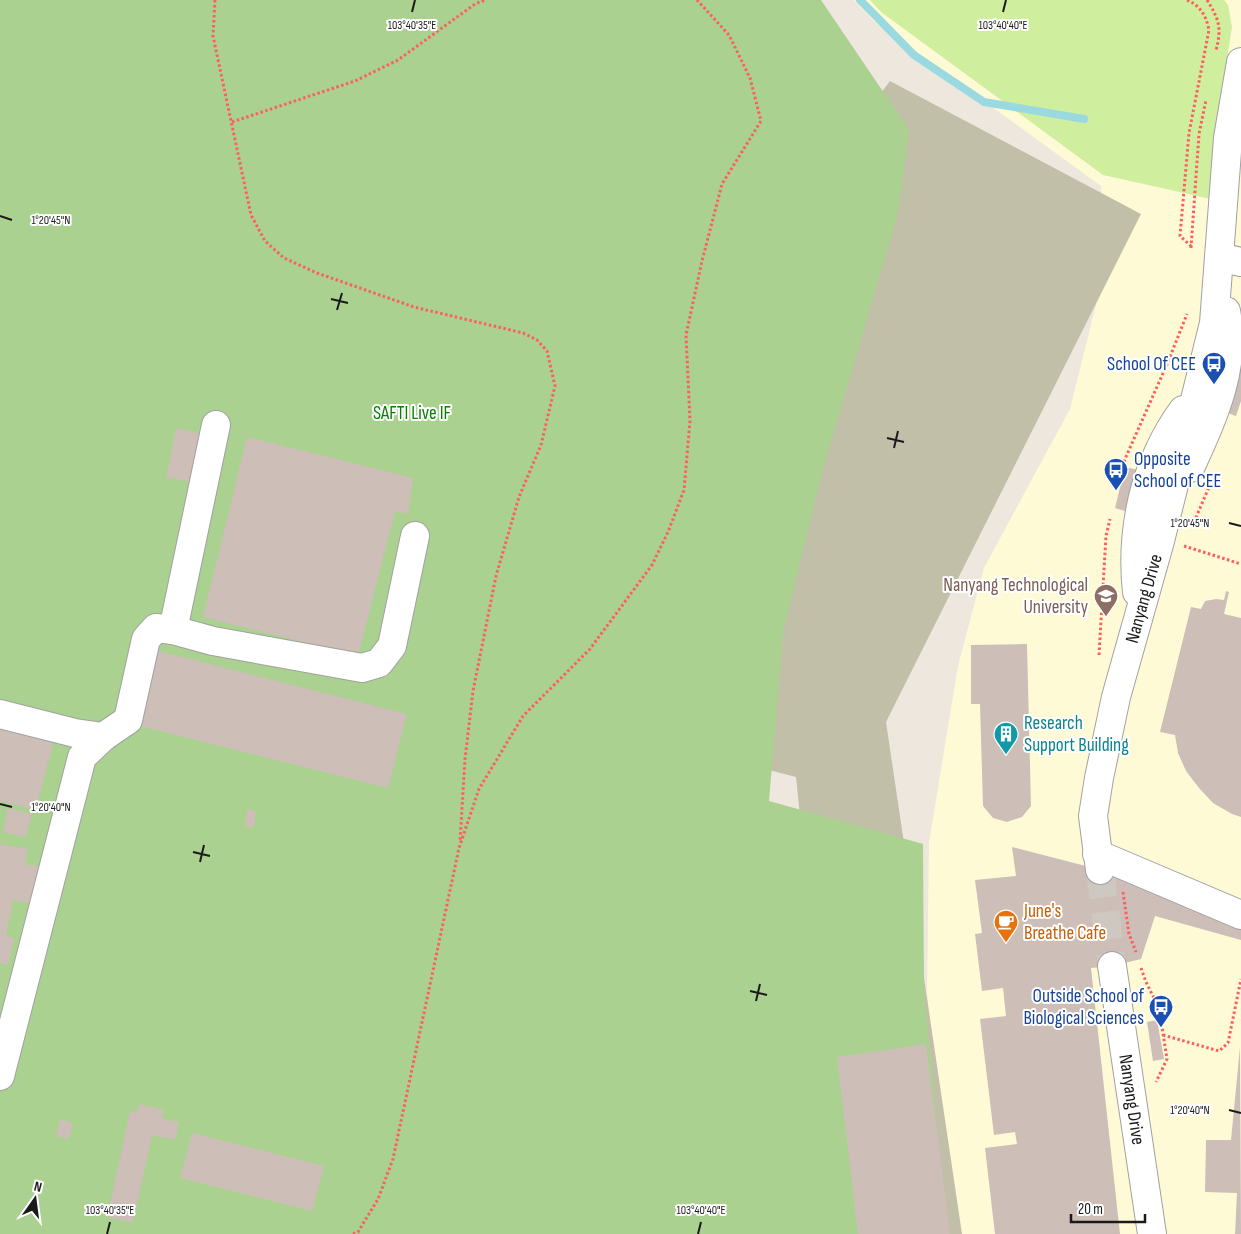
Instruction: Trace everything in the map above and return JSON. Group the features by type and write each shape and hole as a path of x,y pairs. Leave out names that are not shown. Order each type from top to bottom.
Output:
{"street":[{"name":"Nanyang Drive","path":"1241,62 1228,138 1226,264 1214,323 1116,697 1093,816 1098,862 1241,914"},
{"path":"1169,500 1188,472 1214,415 1228,366 1226,264"},
{"path":"1140,611 1136,553 1140,508 1150,470 1171,427 1196,392"},
{"path":"173,630 216,425"},
{"path":"0,1076 82,757 103,737 128,720 146,639 156,628 173,630 213,641 362,668 379,663 392,646 415,536"},
{"path":"0,714 75,733 103,737"},
{"name":"Nanyang Drive","path":"1111,958 1152,1234"}],"path":[{"path":"215,0 213,36 251,215 265,241 284,258 317,273 414,307 523,333 537,340 548,352 555,386 541,445 519,497 496,576 473,691 465,759 460,848"},
{"path":"232,122 364,77 398,60 475,4 485,0"},
{"path":"353,1234 358,1232 378,1199 393,1159 460,848 479,789 523,716 590,649 652,565 668,532 684,490 690,421 686,335 702,260 722,184 761,121 750,78 729,35 697,0"},
{"path":"1187,0 1201,8 1207,19 1209,30 1189,134 1180,236 1191,248 1199,134 1206,96"},
{"path":"1207,0 1215,12 1220,31 1214,57"},
{"path":"1122,468 1124,458 1168,362 1188,312"},
{"path":"1099,658 1106,536 1111,517"},
{"path":"1184,546 1241,564"},
{"path":"1163,1035 1219,1051 1228,1043 1241,979"}],"shaded area":[{"name":"Nanyang Technological University","path":"854,0 1241,0 1241,1234 956,1234 927,994 929,843 958,666 984,568 1070,409 1106,265 1101,186 874,21"},
{"path":"890,81 1141,214 886,722 962,1234 843,1234 796,777 706,754 706,323"}],"green space":[{"name":"SAFTI Live IF","path":"0,0 821,0 909,130 898,213 823,468 783,632 769,801 923,844 924,992 934,1091 942,1207 948,1234 0,1234"},
{"path":"870,0 1224,0 1228,5 1232,27 1217,121 1211,199 1103,175 881,12"}],"building":[{"path":"1237,370 1241,371 1241,401 1236,416 1225,412"},
{"path":"176,428 206,435 196,483 166,477"},
{"path":"247,437 413,478 408,514 395,511 358,656 203,617"},
{"path":"1125,467 1138,470 1128,512 1115,508"},
{"path":"1226,591 1229,592 1224,614 1241,618 1241,817 1213,803 1186,771 1178,753 1175,735 1160,732 1191,607 1201,609 1205,601 1224,600"},
{"name":"Research Support Building","path":"1027,644 1031,806 1022,817 1007,822 993,818 983,806 980,704 971,704 971,645"},
{"path":"158,651 407,714 388,788 140,726"},
{"path":"0,725 54,739 36,810 0,801"},
{"path":"8,808 32,814 26,837 3,832"},
{"path":"247,810 256,811 254,828 245,826"},
{"path":"0,844 28,849 25,864 42,867 34,904 13,900 6,936 14,938 8,965 0,963"},
{"path":"1012,847 1241,906 1241,940 1155,916 1141,959 1112,966 1091,968 1120,1234 995,1234 985,1148 1017,1144 1015,1132 994,1135 980,1019 1006,1016 1003,988 982,991 975,934 982,933 975,880 1016,876"},
{"path":"1157,1020 1164,1059 1153,1061 1147,1022"},
{"path":"926,1044 950,1234 858,1234 837,1057"},
{"path":"1240,1047 1241,1234 1235,1234 1237,1193 1205,1192 1206,1140 1231,1140"},
{"path":"139,1104 164,1110 161,1118 179,1122 175,1140 152,1135 133,1223 107,1217 130,1111 137,1112"},
{"path":"60,1119 73,1123 69,1139 56,1136"},
{"path":"192,1133 324,1166 312,1211 180,1178"}],"waterway":[{"path":"860,0 914,55 984,102 1084,119"}],"tunnel":[{"path":"1100,870 1112,966"}],"place":[{"name":"School Of CEE","path":"1214,385"},
{"name":"Opposite School of CEE","path":"1116,491"},
{"name":"Nanyang Technological University","path":"1106,617"},
{"name":"Research Support Building","path":"1006,755"},
{"name":"June's Breathe Cafe","path":"1006,943"},
{"name":"Outside School of Biological Sciences","path":"1161,1028"}]}
